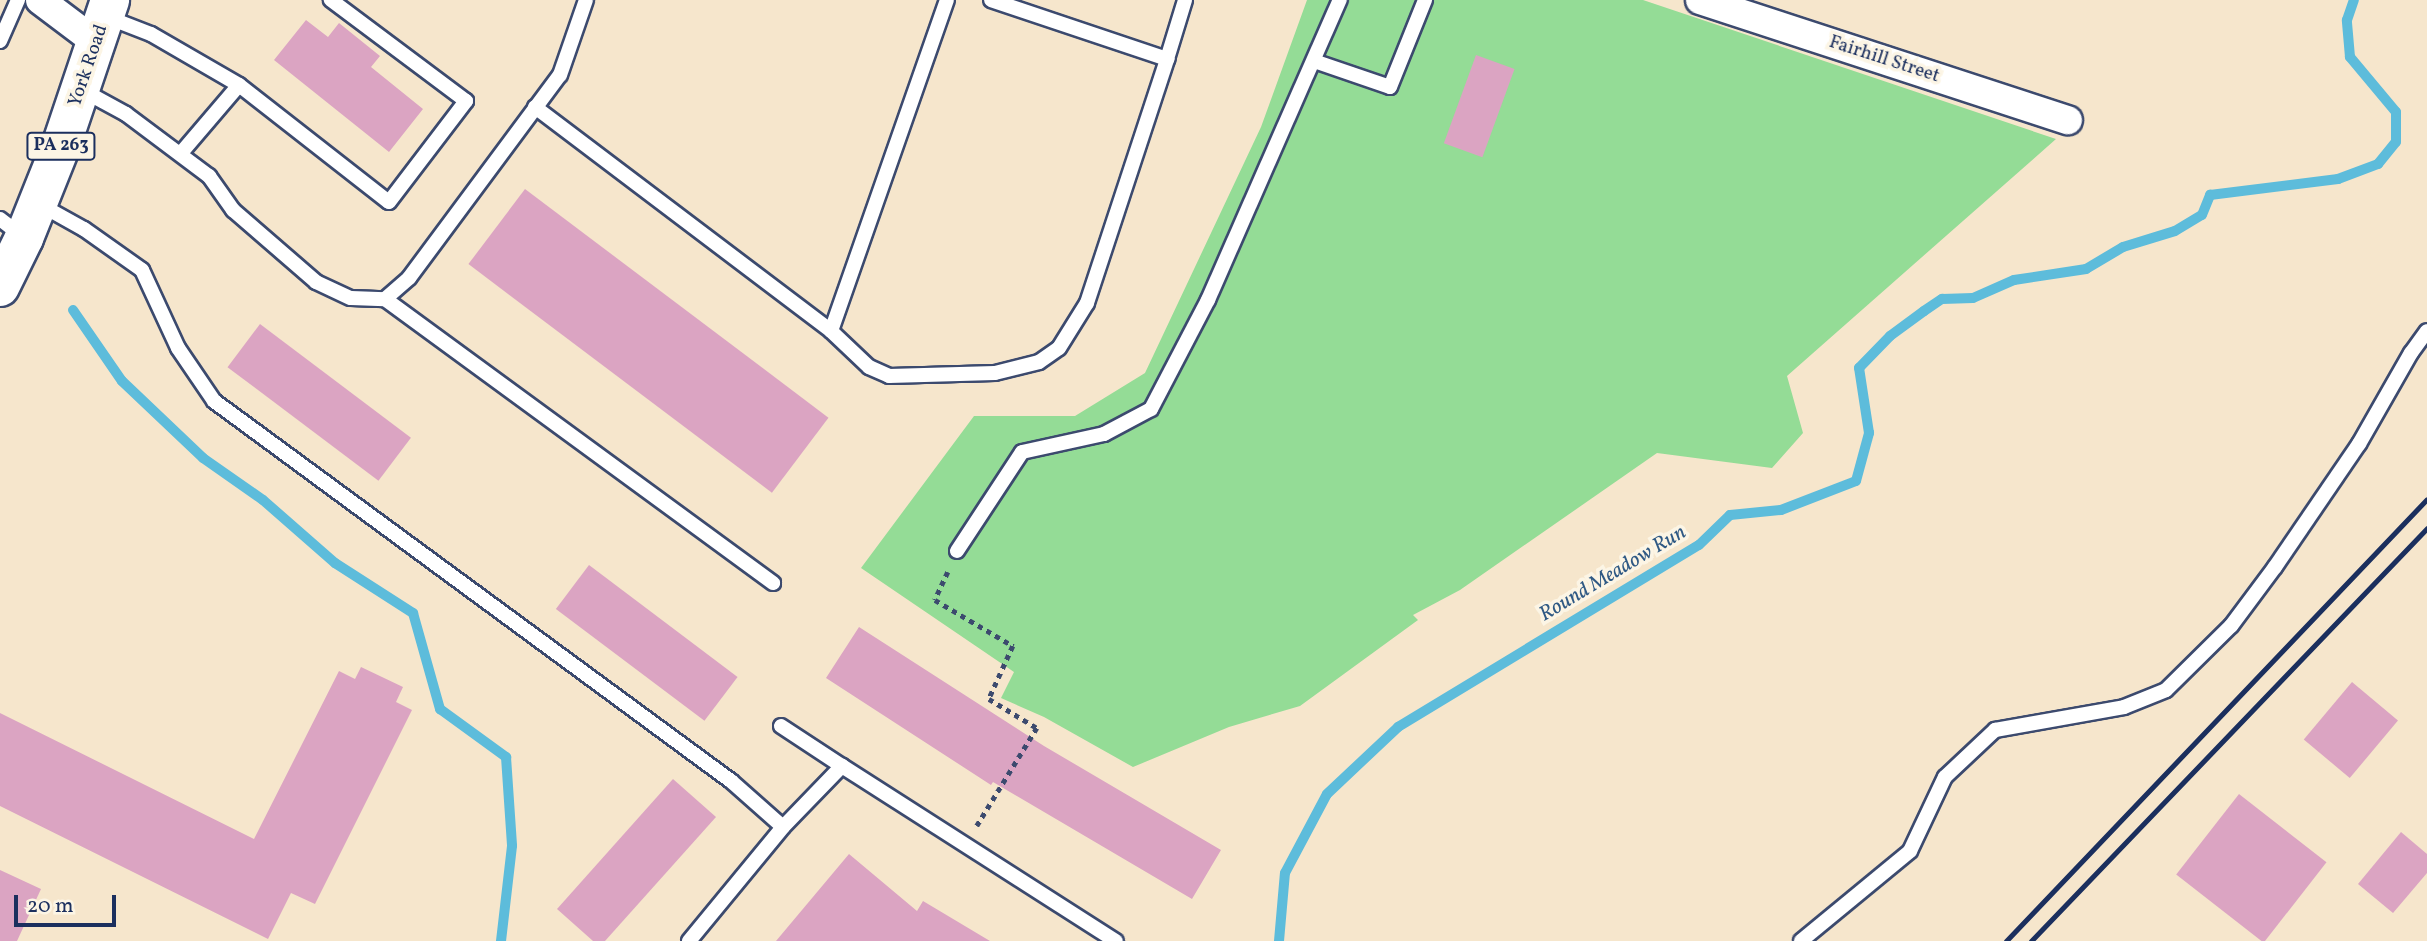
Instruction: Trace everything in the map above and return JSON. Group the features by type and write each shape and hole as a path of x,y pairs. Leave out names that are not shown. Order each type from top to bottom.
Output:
{"highway":[{"name":"York Road","path":"0,287 21,220 81,89 104,20"}],"street":[{"path":"40,0 104,20"},
{"name":"Fairhill Street","path":"1700,0 2068,120"}],"lane":[{"path":"0,41 18,0"},
{"path":"104,20 151,34 239,85 389,202 466,102 331,0"},
{"path":"385,299 409,278 560,75 586,0"},
{"path":"831,331 947,0"},
{"path":"991,0 1167,59"},
{"path":"535,107 831,331 869,367 889,376 995,373 1039,362 1059,348 1087,303 1185,0"},
{"path":"957,551 1022,452 1104,434 1151,409 1208,300 1340,0"},
{"path":"1314,61 1390,88 1425,0"},
{"path":"181,153 239,85"},
{"path":"81,89 126,114 181,153 209,176 233,210 316,282 351,298 385,299 773,583"},
{"path":"21,220 84,229 142,270 178,348 214,401 732,781 783,827"},
{"path":"1801,941 1910,851 1945,777 1995,730 2124,707 2166,690 2231,626 2274,567 2359,444 2411,353 2427,331"},
{"path":"781,726 1116,941"},
{"path":"689,941 783,827 842,766"}],"path":[{"path":"957,551 934,600 1013,646 989,699 1037,727 966,845"}],"green space":[{"path":"1307,0 1643,0 2056,139 1787,376 1803,433 1772,468 1657,453 1460,590 1413,615 1418,620 1300,706 1229,727 1133,767 1044,717 1001,698 1014,672 861,568 974,416 1075,416 1145,373 1261,127"}],"building":[{"path":"306,20 328,37 339,23 380,56 371,67 423,109 389,152 274,60"},
{"path":"1476,55 1515,69 1482,157 1444,143"},
{"path":"525,189 828,418 772,493 468,264"},
{"path":"260,324 411,438 378,481 228,367"},
{"path":"589,565 738,677 704,721 556,609"},
{"path":"859,627 1044,746 1221,850 1192,899 993,782 991,785 826,678"},
{"path":"361,667 403,687 396,702 412,710 315,904 291,893 268,939 0,806 0,713 254,839 339,671 355,679"},
{"path":"2352,682 2398,721 2350,778 2304,739"},
{"path":"673,779 716,817 605,941 593,941 557,909"},
{"path":"2239,794 2326,862 2265,941 2261,941 2176,874"},
{"path":"2401,832 2427,854 2427,873 2393,913 2358,884"},
{"path":"849,854 917,911 923,901 990,941 776,941"},
{"path":"0,870 41,889 17,941 0,941"}],"waterway":[{"name":"Round Meadow Run","path":"1279,941 1285,873 1327,794 1398,727 1699,545 1730,515 1781,510 1856,481 1869,433 1859,368 1890,336 1924,311 1942,299 1973,298 2014,280 2086,269 2123,247 2175,231 2202,215 2210,195 2338,179 2378,164 2396,142 2396,112 2350,57 2347,20 2354,0"},
{"path":"73,310 122,381 203,458 263,500 335,563 413,613 440,709 506,757 512,846 501,941"}],"railway":[{"path":"2006,941 2427,499"},
{"path":"2031,941 2427,528"}]}
